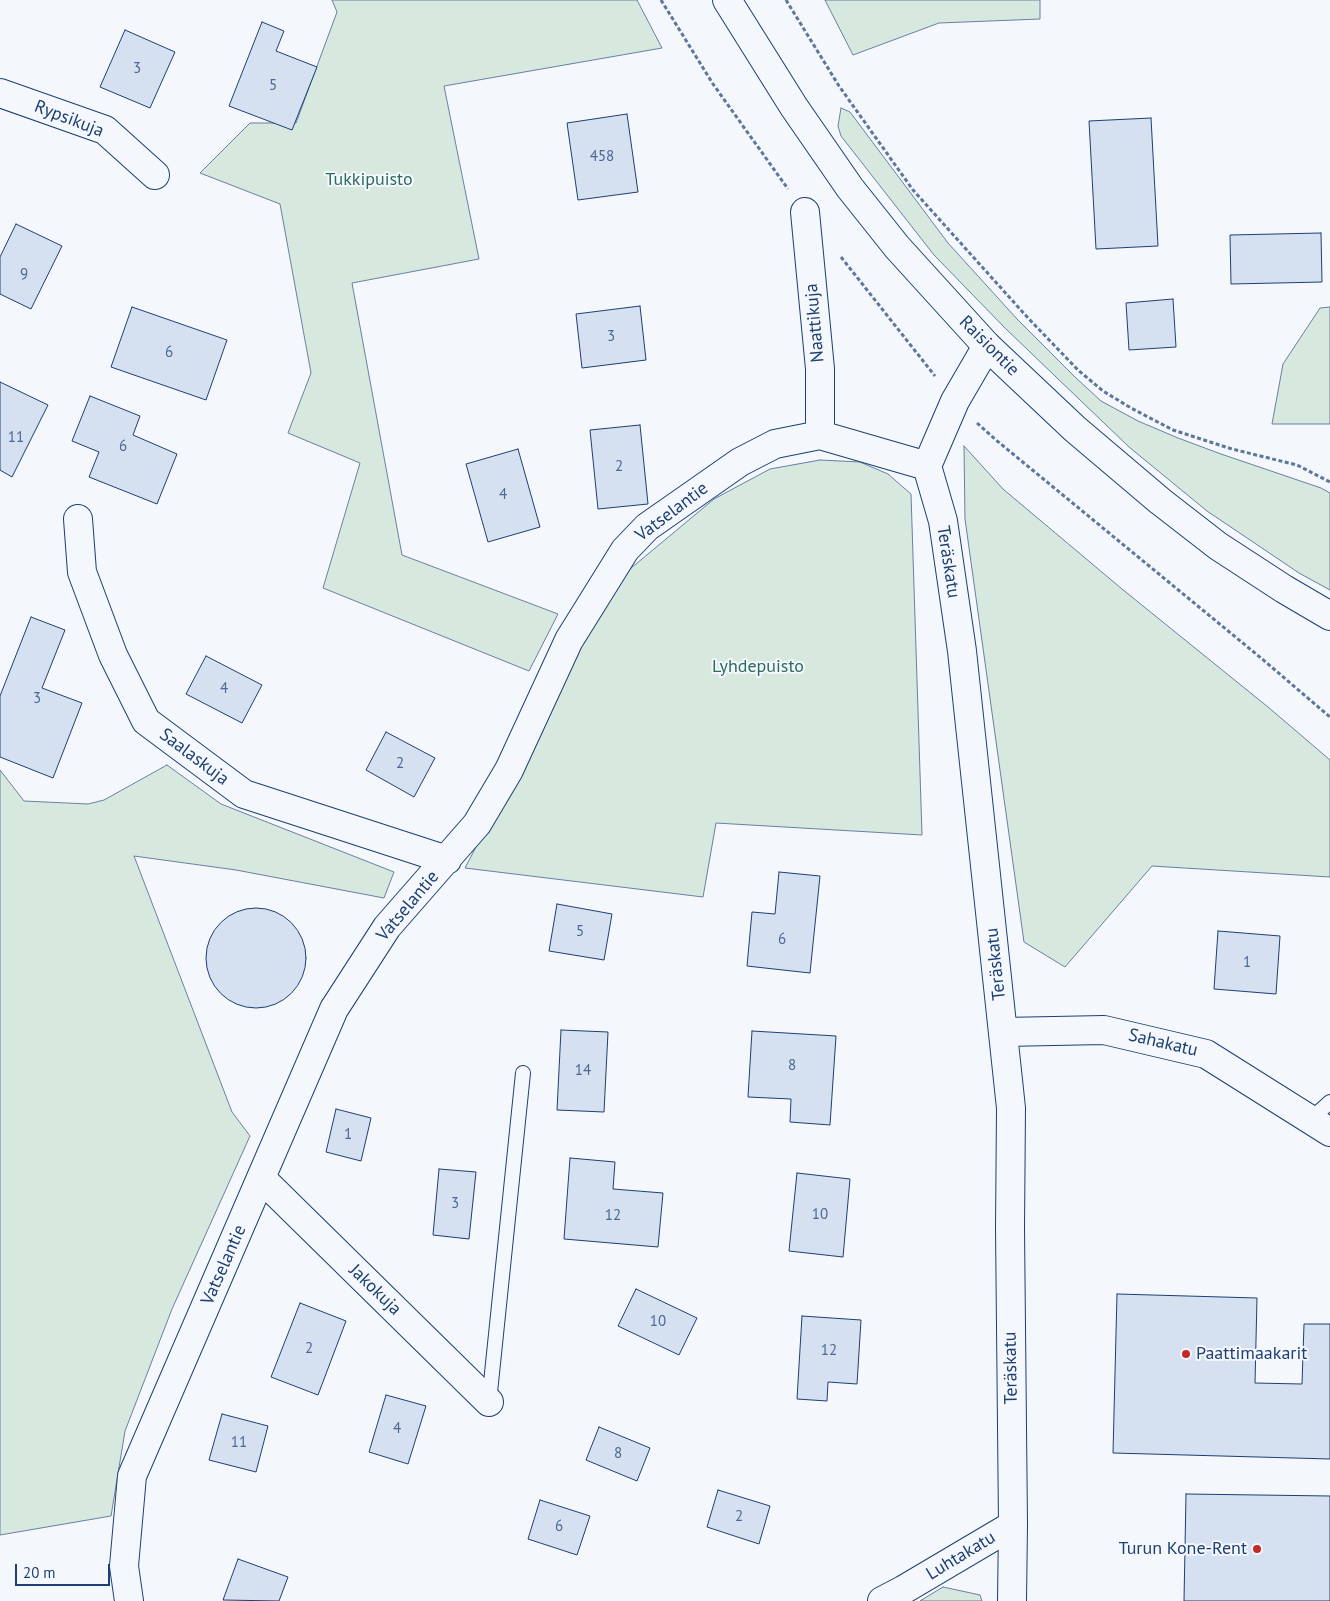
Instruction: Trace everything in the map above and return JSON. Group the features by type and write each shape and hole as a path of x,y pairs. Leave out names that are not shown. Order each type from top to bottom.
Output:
{"street":[{"name":"Raisiontie","path":"727,0 794,106 850,188 897,247 986,346 1075,429 1160,501 1218,546 1330,616"},
{"name":"Rypsikuja","path":"0,93 105,130 155,175"},
{"name":"Naattikuja","path":"805,212 820,369 820,435"},
{"path":"927,466 955,401 986,346"},
{"name":"Vatselantie","path":"130,1601 124,1566 132,1476 334,1009 387,927 477,824 509,770 569,640 625,550 647,527 740,462 775,444 820,435 927,466"},
{"name":"Teräskatu","path":"927,466 943,520 962,651 1011,1108 1012,1601"},
{"name":"Saalaskuja","path":"78,519 82,572 113,655 146,721 244,794 447,860"},
{"name":"Sahakatu","path":"1003,1032 1104,1030 1206,1054 1324,1118"},
{"name":"Jakokuja","path":"261,1178 489,1402"},
{"name":"Luhtakatu","path":"882,1601 1013,1525"}],"lane":[{"path":"489,1402 523,1073"}],"path":[{"path":"786,0 839,86 913,190 1028,318 1078,370 1104,391 1131,408 1174,430 1232,449 1297,465 1330,482"}],"green space":[{"name":"Tukkipuisto","path":"332,0 637,0 662,48 444,86 479,259 352,283 402,555 558,614 529,671 323,588 360,463 288,433 311,373 280,204 200,173 250,123 296,123 337,12"},
{"path":"825,0 1040,0 1040,19 939,23 853,55"},
{"path":"841,108 850,112 948,243 1017,319 1101,401 1138,421 1178,438 1321,488 1330,493 1330,590 1299,573 1207,511 1129,447 1005,328 934,255 841,136 838,126"},
{"path":"1330,307 1330,424 1272,424 1283,364 1320,308"},
{"path":"964,446 1003,489 1330,760 1330,877 1152,866 1065,967 1024,942 965,519"},
{"name":"Lyhdepuisto","path":"820,460 860,462 888,474 911,494 922,835 716,823 703,897 465,868 590,629 630,569 714,499 770,469"},
{"path":"167,765 221,804 394,872 384,898 236,870 134,856 232,1112 250,1136 172,1309 125,1431 111,1516 0,1535 0,770 24,801 88,804 104,800"},
{"path":"943,1587 980,1595 982,1601 920,1601"}],"building":[{"path":"262,22 284,31 276,51 317,67 292,130 229,106"},
{"path":"125,30 175,52 150,108 100,87"},
{"path":"627,114 638,192 578,200 567,123"},
{"path":"1151,118 1158,246 1096,249 1089,121"},
{"path":"16,224 62,246 31,309 0,294 0,257"},
{"path":"1321,233 1322,282 1231,284 1230,235"},
{"path":"1173,299 1176,347 1129,350 1126,303"},
{"path":"640,306 646,360 582,368 576,314"},
{"path":"132,307 227,340 206,400 111,367"},
{"path":"0,382 48,405 12,477 0,470"},
{"path":"90,396 140,416 133,435 177,454 157,504 89,477 99,452 72,441"},
{"path":"640,425 648,504 598,509 590,430"},
{"path":"518,449 540,527 488,542 466,464"},
{"path":"31,617 65,630 42,688 82,703 53,778 0,757 0,696"},
{"path":"206,656 262,685 242,723 186,694"},
{"path":"386,732 435,758 414,797 366,770"},
{"path":"779,872 820,876 810,973 747,966 752,912 775,914"},
{"path":"557,904 612,914 604,960 549,951"},
{"path":"256,908 275,912 291,923 302,939 306,958 302,977 291,993 275,1004 256,1008 237,1004 221,993 210,977 206,958 210,939 221,923 237,912"},
{"path":"1218,931 1280,936 1276,994 1214,989"},
{"path":"561,1030 608,1032 604,1112 557,1110"},
{"path":"752,1031 836,1036 830,1125 790,1122 791,1099 748,1097"},
{"path":"336,1109 371,1118 361,1161 326,1152"},
{"path":"570,1158 615,1162 613,1189 663,1193 658,1247 564,1239"},
{"path":"439,1169 476,1172 469,1239 433,1235"},
{"path":"797,1173 850,1179 843,1257 789,1251"},
{"path":"636,1289 697,1318 679,1355 618,1326"},
{"name":"Paattimaakarit","path":"1117,1294 1257,1298 1255,1383 1302,1384 1304,1324 1330,1324 1330,1459 1113,1453"},
{"path":"300,1303 346,1321 318,1395 271,1377"},
{"path":"802,1316 861,1320 857,1384 828,1382 827,1401 797,1399"},
{"path":"386,1395 426,1406 408,1464 369,1452"},
{"path":"222,1414 268,1426 256,1472 209,1460"},
{"path":"599,1427 650,1448 637,1481 586,1460"},
{"path":"718,1490 770,1506 759,1544 707,1527"},
{"name":"Turun Kone-Rent","path":"1186,1494 1330,1496 1330,1601 1184,1601"},
{"path":"540,1500 590,1516 577,1555 528,1539"},
{"path":"238,1559 288,1577 279,1601 223,1600"}],"place":[{"name":"Paattimaakarit","path":"1186,1354"},
{"name":"Turun Kone-Rent","path":"1257,1549"}]}
